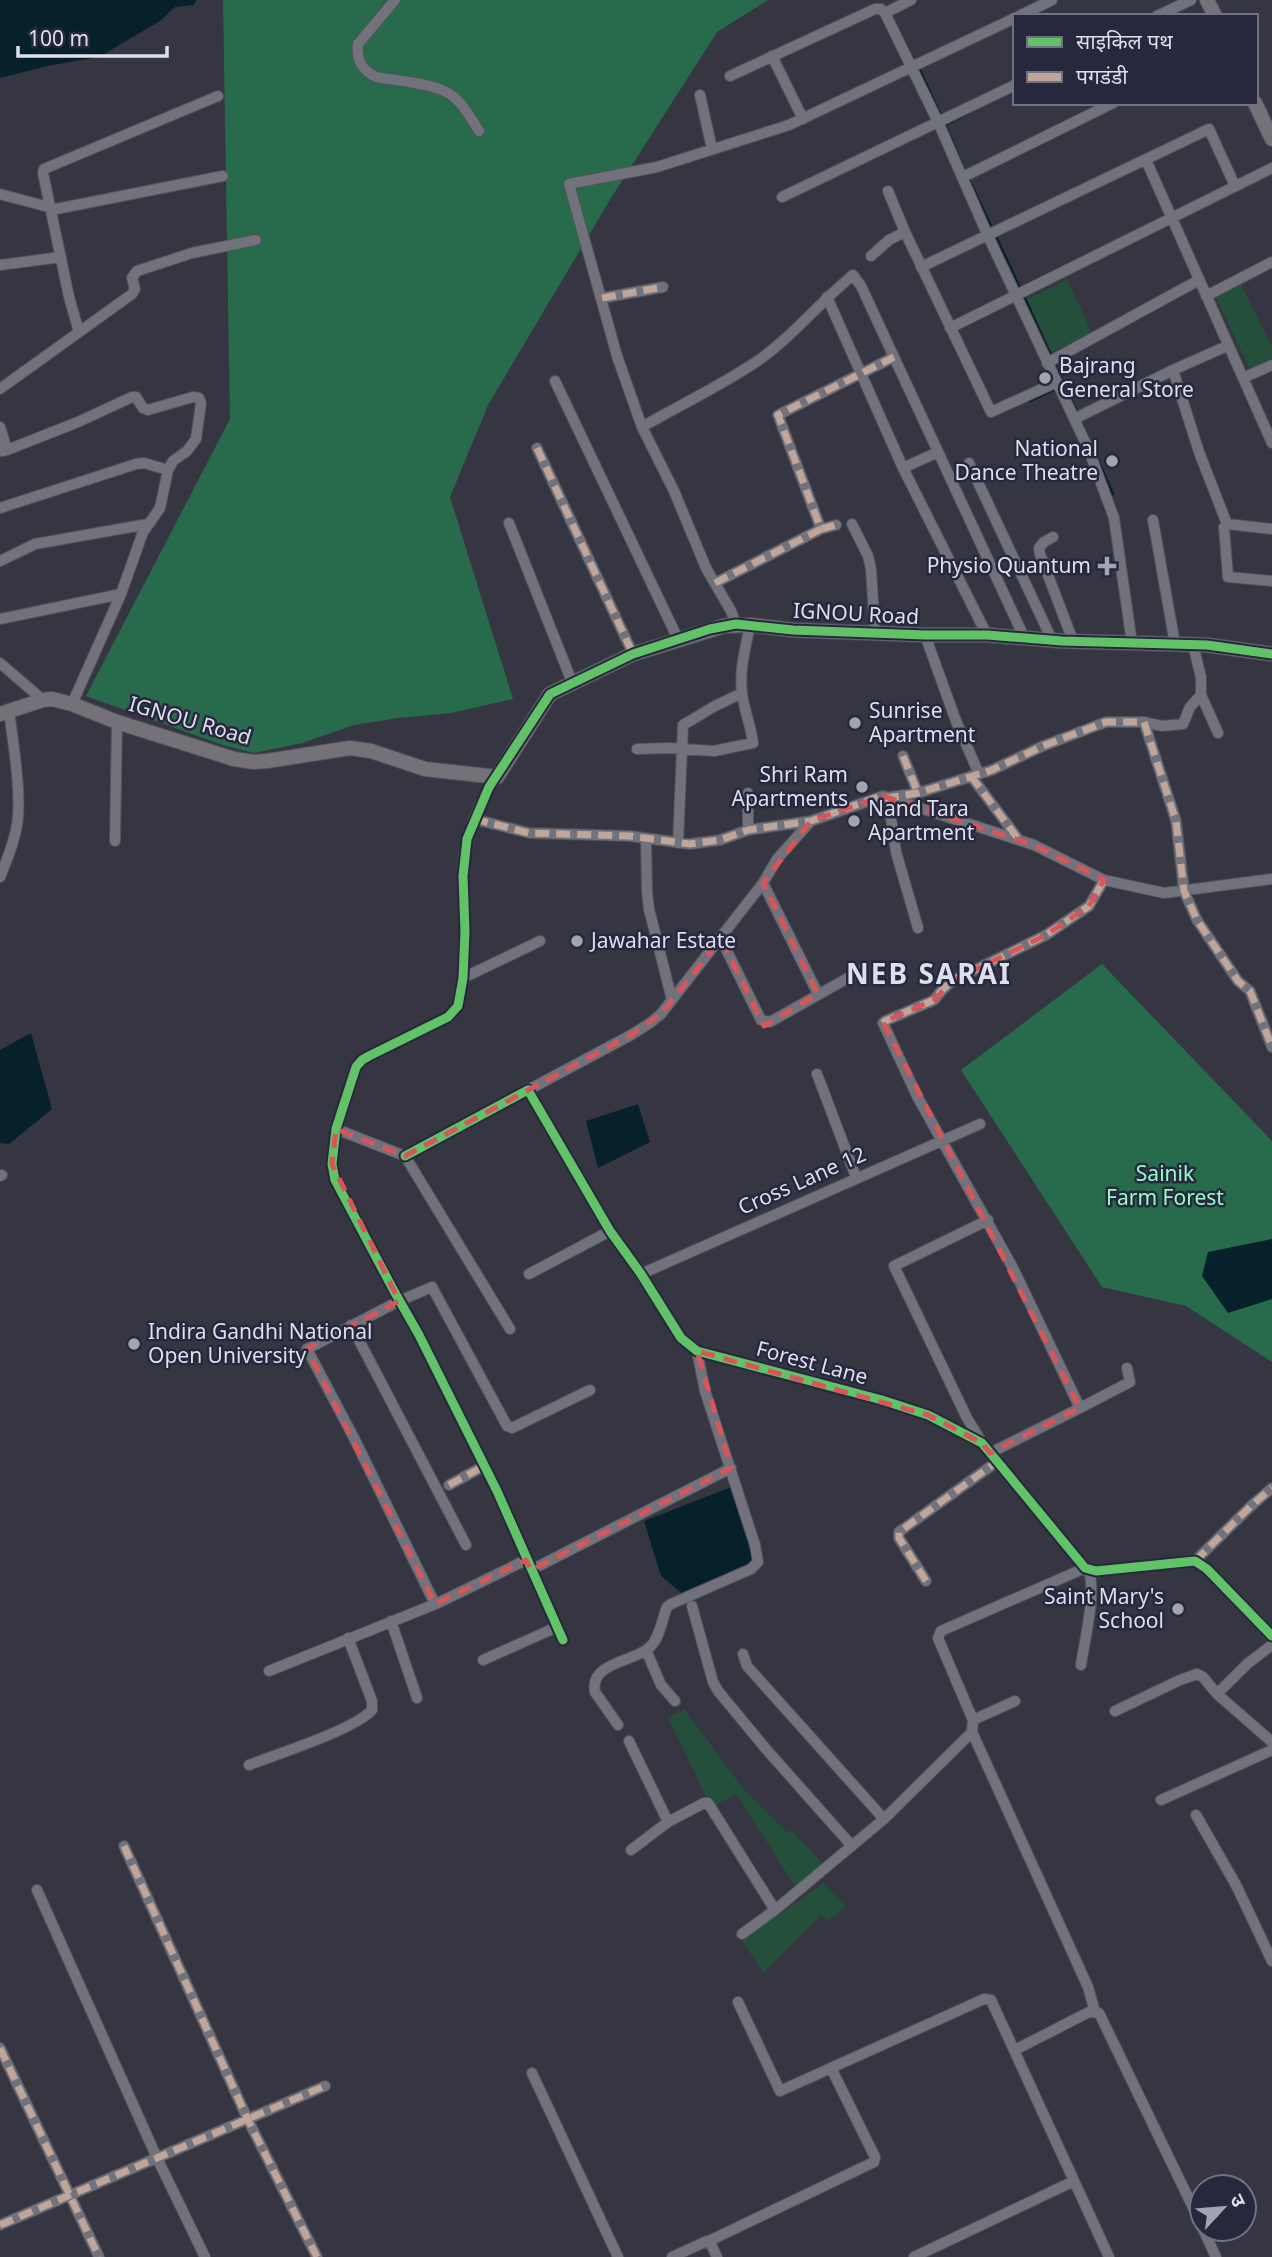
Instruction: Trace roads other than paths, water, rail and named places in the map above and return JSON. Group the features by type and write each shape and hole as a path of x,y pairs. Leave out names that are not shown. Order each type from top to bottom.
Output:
{"street":[{"path":"395,0 358,44 359,62 369,73 376,76 429,86 455,97 479,131"},
{"path":"886,13 911,0"},
{"path":"1023,14 1052,0"},
{"path":"1161,14 1191,0"},
{"path":"730,76 874,9 881,9 886,13 941,120 988,236 1088,447 1111,506 1132,643"},
{"path":"637,749 682,748 714,751 753,743 751,724 742,693 743,624 731,611 706,568 674,491 642,426 617,356 569,184 657,167 803,119 1013,19"},
{"path":"772,56 803,119"},
{"path":"782,197 1013,86"},
{"path":"700,95 712,149"},
{"path":"79,332 50,209 43,173 45,167 218,96"},
{"path":"963,177 1109,105"},
{"path":"1256,105 1272,139"},
{"path":"921,267 1209,130 1235,186"},
{"path":"1146,160 1272,443"},
{"path":"950,328 1272,168"},
{"path":"0,194 50,209 223,176"},
{"path":"888,191 921,267 991,412 1057,382"},
{"path":"871,256 889,240 905,232"},
{"path":"0,389 132,294 135,289 132,278 138,271 192,253 256,240"},
{"path":"0,265 61,257"},
{"path":"1206,296 1272,262"},
{"path":"642,426 756,362 776,347 853,275 861,286 1024,637"},
{"path":"1047,363 1199,280"},
{"path":"602,298 663,287"},
{"path":"827,297 903,468 987,635"},
{"path":"1074,419 1227,346"},
{"path":"821,529 778,415 894,357"},
{"path":"1243,378 1272,365"},
{"path":"1173,370 1199,452 1227,524"},
{"path":"555,381 678,639"},
{"path":"0,427 3,451 78,422 132,397 136,397 143,408 148,410 196,397 200,400 196,439 187,451 173,461 168,470 160,508 140,538 121,594 72,704"},
{"path":"537,448 633,654"},
{"path":"903,468 937,452"},
{"path":"0,508 136,464 144,463 168,470"},
{"path":"970,463 1052,640"},
{"path":"1153,520 1175,644"},
{"path":"509,523 572,682"},
{"path":"0,561 35,544 148,524"},
{"path":"852,524 868,556 871,569 875,633"},
{"path":"1227,524 1272,529"},
{"path":"1227,524 1224,527 1228,577 1272,581"},
{"path":"715,583 821,529 836,525"},
{"path":"1053,537 1039,548 1040,554 1073,641"},
{"path":"0,619 121,594"},
{"name":"IGNOU Road","path":"43,700 52,699 72,704 117,722 234,759 267,761 350,748 370,751 425,769 497,777 550,694 633,654 710,629 743,624 793,630 987,635 1193,645 1272,654"},
{"path":"925,635 975,775 1019,841"},
{"path":"1193,645 1201,677 1201,695 1218,733"},
{"path":"0,663 43,700"},
{"path":"678,843 683,725 742,693"},
{"path":"888,798 918,793 975,775 1105,722 1144,722 1163,726 1183,724 1190,708 1201,695"},
{"path":"0,877 18,815 15,753 4,713 43,700"},
{"path":"115,841 117,722"},
{"path":"1144,722 1176,821 1184,891 1204,930 1238,981 1250,991 1272,1047"},
{"path":"903,756 918,793"},
{"path":"497,777 489,787 467,839 463,876 463,978 458,1006 453,1013 358,1064 336,1129 332,1164 335,1180 419,1335 497,1491 563,1640"},
{"path":"748,793 748,830"},
{"path":"474,819 528,833 630,836 690,844 706,843 748,830 811,821 877,797 888,798 1034,845 1104,880 1164,893 1272,879"},
{"path":"888,798 895,852 918,929"},
{"path":"405,1156 650,1023 673,1000 685,981 722,939 777,859 811,821"},
{"path":"646,839 648,900 673,1000"},
{"path":"1080,1408 988,1220 917,1096 884,1021 934,1000 954,980 1046,935 1089,906 1104,880"},
{"path":"763,883 818,993"},
{"path":"722,939 761,1020 765,1023 770,1023 862,970"},
{"path":"463,978 540,941"},
{"path":"817,1074 856,1177"},
{"path":"528,1090 610,1231 681,1338 697,1351 701,1378 755,1545 758,1562 751,1569 671,1604 655,1641 646,1650 600,1674 594,1687 595,1692 618,1725"},
{"name":"Cross Lane 12","path":"640,1274 980,1124"},
{"path":"336,1129 405,1156 510,1329"},
{"path":"982,1443 967,1418 894,1266 988,1220"},
{"path":"529,1274 610,1231"},
{"path":"435,1604 307,1349 399,1301 432,1287 505,1424 510,1428 590,1390"},
{"path":"351,1325 466,1545"},
{"name":"Forest Lane","path":"697,1351 882,1399 928,1415 982,1443 1087,1569"},
{"path":"990,1453 1130,1382 1127,1368"},
{"path":"926,1581 899,1538 899,1532 998,1461"},
{"path":"449,1485 484,1466"},
{"path":"270,1671 528,1565 731,1468"},
{"path":"1195,1561 1272,1489"},
{"path":"1188,2196 1102,2017 1096,2012 1088,1987 972,1732 972,1720 939,1634 944,1629 1087,1569 1195,1561 1207,1569 1272,1636"},
{"path":"1081,1665 1091,1585 1087,1569"},
{"path":"692,1606 713,1682 718,1691 852,1846"},
{"path":"391,1621 417,1698"},
{"path":"483,1660 557,1627"},
{"path":"249,1765 331,1733 372,1710 373,1701 348,1637"},
{"path":"1217,1694 1247,1664 1272,1645"},
{"path":"646,1650 659,1682 675,1701"},
{"path":"743,1654 747,1666 884,1819"},
{"path":"1115,1711 1194,1674 1203,1677 1217,1694 1272,1742"},
{"path":"972,1720 1015,1701"},
{"path":"742,1934 775,1910 884,1819 972,1732"},
{"path":"629,1741 668,1822"},
{"path":"1161,1800 1272,1750"},
{"path":"631,1850 668,1822 704,1803 711,1805 775,1910"},
{"path":"1196,1815 1236,1885 1272,1961"},
{"path":"124,1846 248,2120 317,2257"},
{"path":"37,1890 157,2158 205,2257"},
{"path":"737,2002 779,2090 782,2091 986,1998 994,2002 1109,2257"},
{"path":"1015,2050 1089,2012 1096,2012"},
{"path":"0,2048 99,2257"},
{"path":"672,2257 874,2162 875,2157 831,2068"},
{"path":"532,2073 618,2257"},
{"path":"0,2225 325,2086"},
{"path":"914,2257 1074,2180"},
{"path":"709,2241 717,2257"}],"water":[{"path":"0,0 196,0 194,5 175,7 160,21 99,57 0,78"},
{"path":"31,1033 52,1109 9,1144 0,1143 0,1050"},
{"path":"638,1104 650,1142 598,1168 586,1121"},
{"path":"1272,1239 1272,1299 1228,1313 1202,1276 1208,1252"},
{"path":"734,1486 761,1564 687,1598 661,1576 644,1521"}],"waterway":[{"path":"919,68 941,116"},
{"path":"946,125 980,107"},
{"path":"944,122 965,171"},
{"path":"968,177 992,228"},
{"path":"995,234 1020,288"},
{"path":"1023,294 1052,358"},
{"path":"1138,319 1147,314"},
{"path":"1055,364 1077,412"},
{"path":"1030,401 1056,389"},
{"path":"1081,421 1113,494"}],"place":[{"name":"Bajrang General Store","path":"1045,378"},
{"name":"National Dance Theatre","path":"1112,461"},
{"name":"Physio Quantum","path":"1107,566"},
{"name":"Sunrise Apartment","path":"855,723"},
{"name":"Shri Ram Apartments","path":"862,787"},
{"name":"Nand Tara Apartment","path":"854,821"},
{"name":"Jawahar Estate","path":"577,941"},
{"name":"Indira Gandhi National Open University","path":"134,1344"},
{"name":"Saint Mary's School","path":"1178,1609"}],"district":[{"name":"NEB SARAI","path":"929,974"}],"park label":[{"name":"Sainik Farm Forest","path":"1165,1186"}]}
